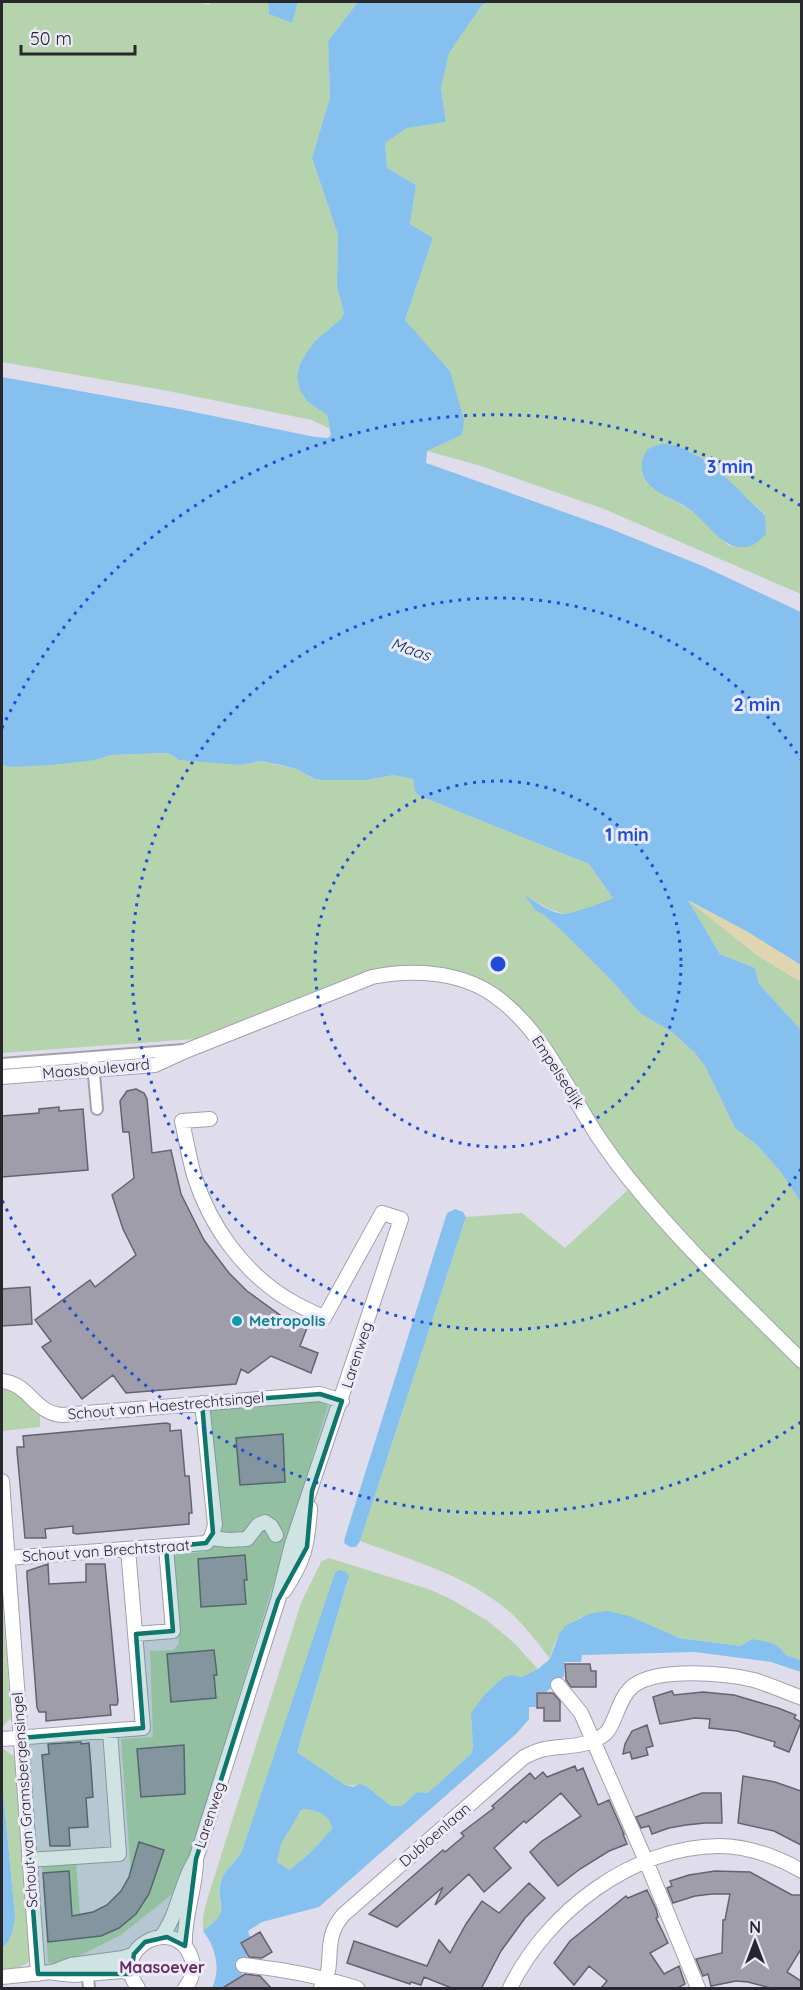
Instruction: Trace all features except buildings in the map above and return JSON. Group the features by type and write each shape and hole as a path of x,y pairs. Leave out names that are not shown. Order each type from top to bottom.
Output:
{"street":[{"name":"Empelsedijk","path":"230,1033 342,988 372,977 392,973 444,976 467,981 488,991 506,1004 535,1035 599,1138 634,1186 699,1257 801,1361"},
{"name":"Maasboulevard","path":"2,1064 155,1065 230,1033"},
{"name":"Maasboulevard","path":"2,1077 93,1064"},
{"path":"93,1064 97,1109"},
{"name":"Larenweg","path":"184,1947 184,1935 196,1874 196,1859 278,1600 295,1575 307,1547 312,1491 401,1219 382,1213 324,1318 289,1300 257,1276 230,1247 206,1208 194,1174 182,1121 210,1119"},
{"name":"Schout van Haestrechtsingel","path":"2,1381 12,1382 22,1387 44,1410 62,1415 320,1394 342,1401"},
{"name":"Schout van Brechtstraat","path":"7,1557 206,1543 211,1538 215,1525 202,1403"},
{"name":"Schout van Gramsbergensingel","path":"2,1481 7,1557 9,1738 45,1973"},
{"path":"211,1538 246,1539 258,1525 265,1522 272,1526 276,1535"},
{"path":"136,1634 173,1631 166,1546"},
{"path":"9,1738 143,1728 128,1549"},
{"path":"592,1741 608,1732 618,1705 633,1686 652,1677 684,1673 754,1680 801,1698"},
{"path":"558,1685 581,1713 698,1989"},
{"path":"29,1860 119,1854 110,1731"},
{"name":"Dubloenlaan","path":"324,1984 330,1961 333,1929 343,1915 524,1757 543,1749 578,1746 592,1741"},
{"path":"510,1989 520,1968 544,1936 571,1908 606,1882 646,1862 682,1851 720,1846 751,1850 782,1860 801,1871"},
{"name":"Larenweg","path":"161,1937 173,1917 186,1873 196,1859"},
{"path":"138,1989 131,1974 131,1961 134,1954 145,1942 161,1937 174,1939 191,1957 193,1969 185,1989"},
{"path":"45,1973 71,1965 123,1958 134,1954"},
{"path":"243,1965 282,1969 324,1984 357,1989"},
{"path":"2,1977 45,1973 74,1976 123,1971 131,1974"}],"highlighted area":[{"path":"320,1394 342,1401 312,1491 307,1547 278,1600 196,1859 185,1946 167,1937 145,1942 134,1954 131,1974 38,1974 20,1738 143,1728 136,1634 173,1631 166,1547 206,1543 213,1533 202,1403"}],"green space":[{"path":"2,2 196,2 210,5 208,2 268,2 269,14 292,23 298,2 358,2 328,41 330,97 312,158 338,235 337,287 344,313 341,319 316,340 300,364 300,391 308,402 327,415 329,429 312,420 163,390 2,362"},
{"path":"490,2 801,2 801,594 604,509 481,466 427,451 462,435 450,371 405,320 433,238 410,224 416,185 387,168 385,143 407,128 446,122 441,88 449,53 482,5","holes":["646,451 689,451 716,470 765,514 736,547 728,545 697,515 659,493 646,481 642,463"]},
{"path":"164,753 178,759 241,765 260,761 297,769 313,779 366,780 394,775 413,779 415,792 420,796 589,864 613,898 573,914 564,914 549,909 526,896 536,911 544,915 566,935 640,1013 673,1033 694,1052 705,1066 735,1128 757,1145 780,1171 801,1202 801,1352 685,1235 648,1194 602,1132 533,1023 503,993 478,978 430,967 380,970 365,973 194,1039 2,1053 2,765 10,767 96,760 110,755"},
{"path":"688,900 757,955 801,982 801,1030 759,984 755,968 720,954"},
{"path":"629,1189 801,1368 801,1660 786,1655 778,1646 752,1639 742,1646 679,1638 581,1617 562,1630 555,1642 550,1659 526,1629 495,1600 439,1570 360,1541 466,1217 522,1213 565,1248"},
{"path":"2,1389 18,1395 40,1415 40,1427 2,1431"},
{"path":"321,1400 328,1406 180,1888 121,1935 59,1966 48,1962 42,1866 76,1861 80,1914 102,1912 132,1888 121,1739 153,1737 150,1651 174,1650 179,1643 174,1556 204,1552 219,1540 209,1413 215,1407"},
{"path":"329,1558 428,1589 449,1598 488,1621 514,1643 538,1669 522,1677 512,1675 504,1677 485,1694 471,1713 473,1747 471,1754 428,1793 417,1792 402,1806 391,1806 366,1786 345,1785 297,1752 349,1577 280,1741 242,1851 222,1878 219,1888 221,1912 203,1931 207,1900 301,1603 321,1562"},
{"path":"2,1594 11,1718 2,1727"},
{"path":"2,1748 15,1757 31,1958 22,1966 2,1969 2,1948 6,1944 15,1917 2,1780"},
{"path":"302,1809 321,1814 329,1820 332,1829 290,1870 277,1862 281,1844"}],"sand":[{"path":"688,900 748,932 801,965 801,982 757,955"}],"water":[{"path":"268,2 298,2 292,23 269,14"},
{"name":"Maas","path":"358,2 490,2 482,5 449,53 441,88 446,122 407,128 385,143 387,168 416,185 410,224 433,238 405,320 450,371 464,420 462,435 427,451 426,463 606,527 705,567 801,612 801,965 748,932 688,900 720,954 755,968 759,984 801,1030 801,1202 780,1171 757,1145 735,1128 705,1066 694,1052 673,1033 640,1013 566,935 544,915 536,911 525,895 548,909 563,914 613,898 589,864 420,796 415,792 413,779 394,775 366,780 324,780 314,779 297,769 260,761 241,765 179,760 164,753 110,755 96,760 50,765 10,767 2,765 2,377 179,409 315,437 328,438 331,435 327,415 308,402 300,391 297,377 300,364 307,352 316,340 341,319 344,313 337,287 338,235 312,158 330,97 328,41"},
{"path":"665,444 680,447 707,462 719,472 765,515 766,534 750,546 731,545 718,537 688,508 655,490 644,477 643,458 651,447"},
{"path":"455,1209 463,1212 466,1217 360,1541 356,1547 350,1547 344,1543 345,1537 447,1213"},
{"path":"339,1570 346,1572 349,1576 297,1752 345,1785 366,1786 391,1806 402,1806 417,1792 428,1793 471,1754 473,1747 471,1713 485,1694 504,1677 512,1675 522,1677 538,1669 550,1659 559,1634 565,1626 589,1614 607,1611 629,1616 679,1638 741,1646 752,1639 768,1642 778,1646 786,1655 801,1660 801,1672 771,1662 695,1652 582,1655 581,1662 564,1662 564,1676 546,1692 536,1692 536,1707 529,1707 529,1719 517,1733 319,1907 262,1922 248,1931 250,1937 240,1943 248,1957 241,1960 242,1975 230,1983 233,1988 212,1988 215,1981 216,1959 203,1931 221,1912 219,1896 222,1878 242,1851 335,1573","holes":["302,1809 307,1809 329,1820 332,1829 290,1870 277,1862 281,1844"]},
{"path":"2,1780 15,1917 10,1938 2,1948"}],"place":[{"name":"Metropolis","path":"237,1321"}],"district":[{"name":"Maasoever","path":"162,1967"}]}
